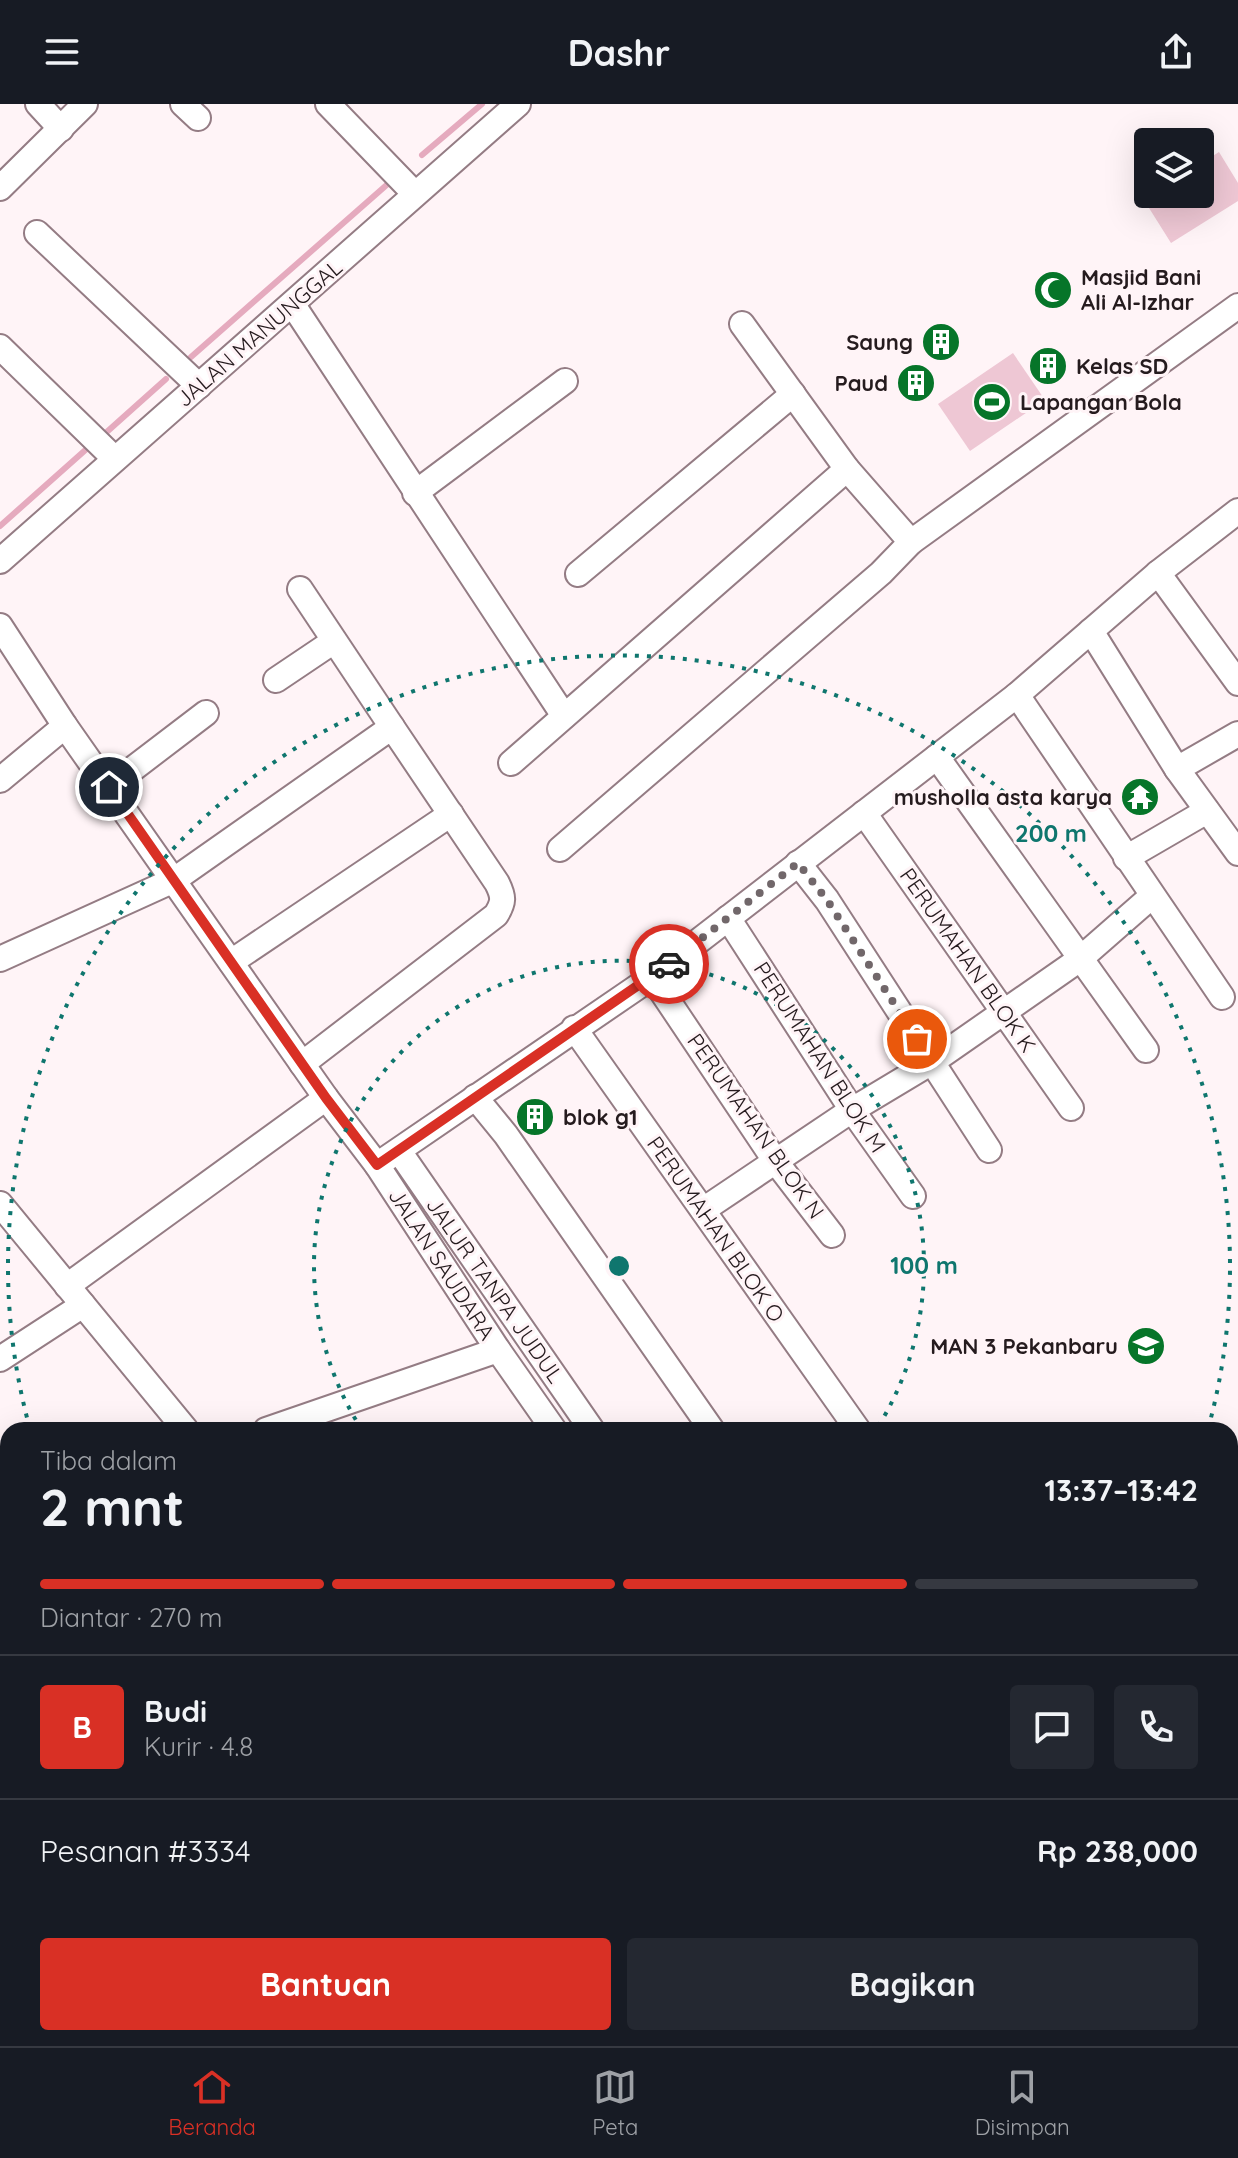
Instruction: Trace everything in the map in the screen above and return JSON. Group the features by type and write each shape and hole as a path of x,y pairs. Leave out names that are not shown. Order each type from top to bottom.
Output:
{"street":[{"path":"38,104 61,129"},
{"path":"0,188 85,104"},
{"path":"328,104 415,194"},
{"name":"JALAN MANUNGGAL","path":"0,561 518,104"},
{"path":"37,233 199,386"},
{"path":"293,305 564,716"},
{"path":"560,849 881,573 911,542 1238,306"},
{"path":"742,324 847,469 911,542"},
{"path":"0,347 114,458"},
{"path":"415,493 565,381"},
{"path":"578,574 793,394"},
{"path":"511,763 847,469"},
{"path":"377,1165 652,977 1017,695 1158,573 1238,511"},
{"path":"1158,573 1238,683"},
{"path":"300,589 504,896 496,915 302,1064"},
{"name":"JALAN SAUDARA","path":"0,626 65,726 326,1098 377,1165 548,1422"},
{"path":"1091,631 1177,769 1238,853"},
{"path":"276,680 334,641"},
{"path":"1017,695 1222,997"},
{"path":"109,787 206,713"},
{"path":"0,780 65,726"},
{"path":"0,959 174,880 392,727"},
{"path":"1177,769 1238,734"},
{"path":"937,757 1146,1050"},
{"path":"1126,858 1207,811"},
{"name":"PERUMAHAN BLOK K","path":"864,813 1071,1108"},
{"path":"231,962 451,814"},
{"path":"798,863 827,900 989,1150"},
{"path":"703,1210 852,1110 932,1062 1080,959 1152,896"},
{"name":"PERUMAHAN BLOK M","path":"728,918 852,1110 913,1196"},
{"name":"PERUMAHAN BLOK N","path":"652,977 776,1162 832,1235"},
{"name":"PERUMAHAN BLOK O","path":"574,1028 852,1422"},
{"path":"475,1097 506,1135 706,1422"},
{"path":"0,1359 75,1295 326,1098"},
{"name":"JALUR TANPA JUDUL","path":"399,1151 586,1422"},
{"path":"0,1204 179,1422"},
{"name":"JALUR TANPA JUDUL","path":"289,1422 498,1350"},
{"path":"554,1422 572,1402"}],"shaded area":[{"path":"1219,152 1238,183 1238,201 1171,243 1149,208 1214,208 1214,155"},
{"name":"Lapangan Bola","path":"1013,353 1045,400 970,451 938,404"}],"waterway":[{"path":"422,155 482,104"},
{"path":"191,357 390,182"},
{"path":"100,438 166,379"},
{"path":"0,526 91,445"}],"way so far":[{"path":"669,964 798,863 827,900 917,1039"}],"place":[{"name":"Masjid Bani Ali Al-Izhar","path":"1053,290"},
{"name":"Saung","path":"941,342"},
{"name":"Kelas SD","path":"1048,366"},
{"name":"Paud","path":"916,383"},
{"name":"Lapangan Bola","path":"992,402"},
{"name":"musholla asta karya","path":"1140,797"},
{"name":"blok g1","path":"535,1117"},
{"name":"MAN 3 Pekanbaru","path":"1146,1346"}],"route":[{"path":"109,787 326,1098 377,1165 669,964"}]}
